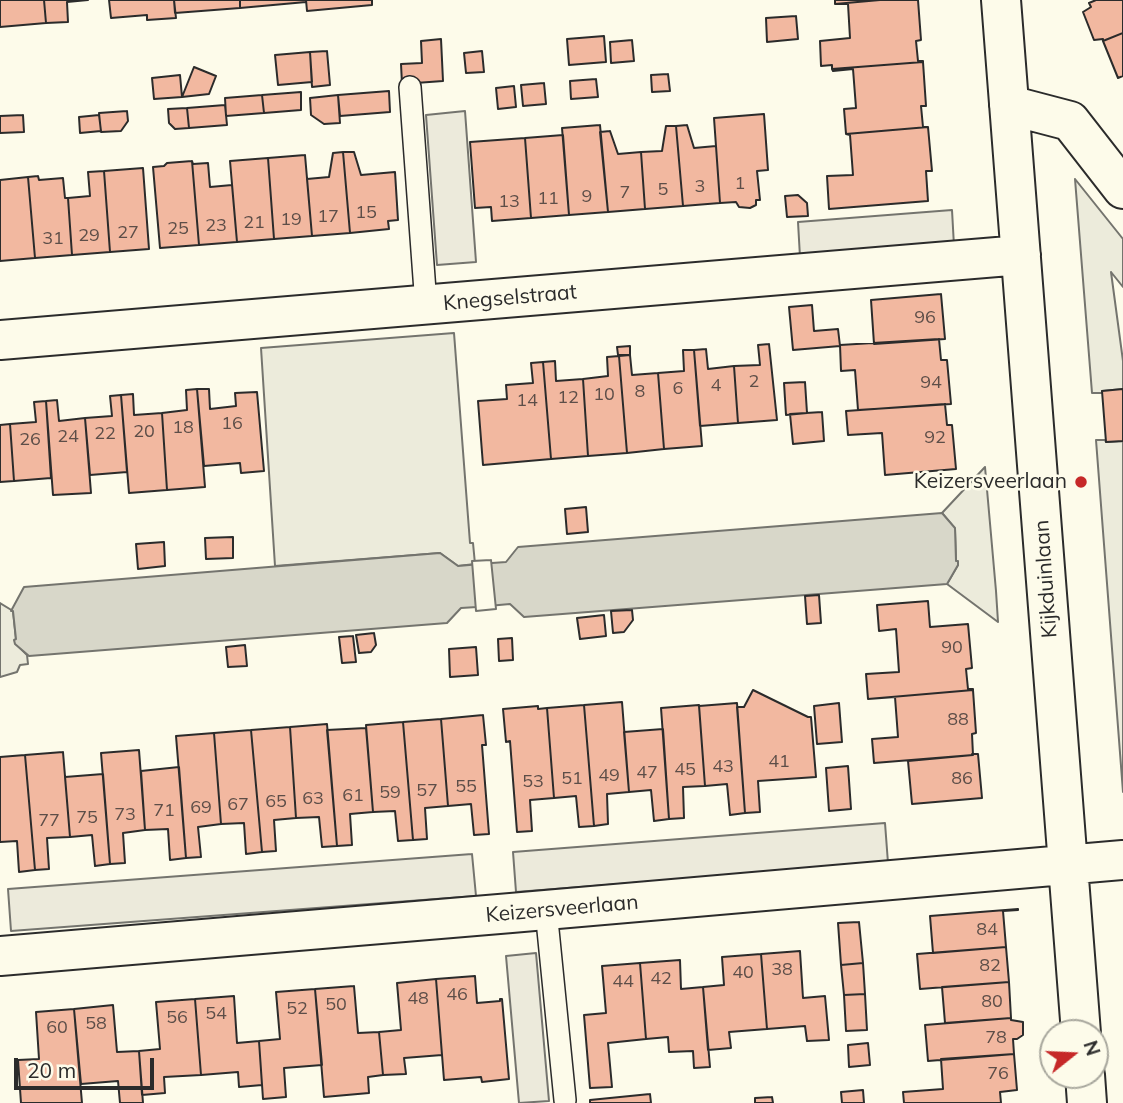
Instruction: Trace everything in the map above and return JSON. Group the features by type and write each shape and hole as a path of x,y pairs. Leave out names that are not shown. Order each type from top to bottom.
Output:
{"street":[{"name":"Kijkduinlaan","path":"1002,0 1081,1019"},
{"path":"1009,106 1070,121 1123,189"},
{"name":"Knegselstraat","path":"0,340 1021,255"},
{"name":"Keizersveerlaan","path":"0,956 1123,860"}],"lane":[{"path":"410,87 426,304"},
{"path":"546,910 565,1100"}],"shaded area":[{"path":"465,111 476,262 437,265 426,115"},
{"path":"1075,179 1123,239 1123,287 1111,272 1123,361 1123,389 1102,393 1092,393"},
{"path":"952,210 954,246 800,257 798,222"},
{"path":"454,333 470,543 473,543 475,564 458,566 440,553 275,566 261,348"},
{"path":"1096,440 1123,441 1123,792"},
{"path":"985,467 998,622 947,584 958,565 955,529 942,513"},
{"path":"942,513 955,528 958,561 947,584 524,617 510,604 461,608 447,623 29,656 14,640 11,611 24,587 440,553 458,566 506,562 518,547"},
{"path":"0,603 13,611 15,643 27,655 28,664 20,665 17,672 0,677"},
{"path":"885,823 888,863 516,892 513,852"},
{"path":"472,854 476,896 11,931 8,889"},
{"path":"536,953 549,1101 519,1103 506,956"}],"pier":[{"path":"491,560 496,609 476,611 472,561"}],"building":[{"path":"0,0 44,0 46,23 0,27"},
{"path":"44,0 88,0 67,2 68,22 46,23"},
{"path":"109,0 174,0 176,18 147,20 147,15 111,18"},
{"path":"174,0 240,0 240,8 175,13"},
{"path":"240,0 306,0 306,2 240,8"},
{"path":"306,0 372,0 372,5 307,11"},
{"path":"835,0 880,0 835,4"},
{"path":"918,0 921,40 916,41 918,61 923,62 832,69 832,65 821,66 820,41 850,38 848,4 835,4"},
{"path":"1096,0 1123,0 1123,33 1103,41 1094,40 1083,12 1091,7 1089,3"},
{"path":"796,16 798,39 767,42 766,18"},
{"path":"1123,33 1123,76 1118,78 1103,41"},
{"path":"604,36 606,62 569,65 567,39"},
{"path":"441,39 443,81 402,84 401,64 422,63 421,41"},
{"path":"632,40 634,61 611,63 610,42"},
{"path":"327,51 330,85 312,87 310,52"},
{"path":"482,51 484,72 466,73 464,53"},
{"path":"310,52 312,82 278,85 275,55"},
{"path":"923,62 926,106 921,106 923,127 928,127 846,134 844,109 856,108 853,69 832,69"},
{"path":"194,67 216,76 209,94 182,97"},
{"path":"668,74 670,91 652,92 651,75"},
{"path":"180,75 182,97 154,99 152,78"},
{"path":"596,79 598,97 571,99 570,81"},
{"path":"544,83 546,104 523,106 521,85"},
{"path":"514,86 516,107 498,109 496,88"},
{"path":"389,91 390,112 340,116 338,95"},
{"path":"301,92 301,110 264,113 262,95"},
{"path":"262,95 264,113 226,116 225,98"},
{"path":"338,95 340,123 324,124 311,115 310,98"},
{"path":"225,105 227,125 189,128 187,108"},
{"path":"187,108 189,128 175,129 169,123 168,109"},
{"path":"127,111 128,121 121,131 101,132 99,113"},
{"path":"764,114 768,170 757,171 760,200 756,200 756,205 750,208 739,207 736,202 720,203 714,118"},
{"path":"23,115 24,132 0,133 0,116"},
{"path":"99,115 101,131 80,133 79,117"},
{"path":"600,125 608,212 569,215 562,128"},
{"path":"687,125 694,148 716,146 720,203 683,206 676,126"},
{"path":"666,126 676,126 683,206 645,209 641,152 662,151"},
{"path":"928,127 932,171 926,171 928,201 829,209 827,176 853,175 850,135 846,134"},
{"path":"610,131 618,154 641,152 645,209 608,212 600,132"},
{"path":"563,135 569,215 531,218 525,138"},
{"path":"525,138 531,218 492,221 491,207 475,208 470,142"},
{"path":"343,152 350,233 312,236 307,179 329,177 333,153"},
{"path":"343,152 354,152 361,175 395,172 398,220 388,221 389,229 350,233"},
{"path":"305,155 312,236 274,239 268,158"},
{"path":"268,158 274,239 237,242 230,161"},
{"path":"192,161 199,245 160,248 153,167"},
{"path":"192,161 193,164 208,163 210,187 232,185 237,242 199,245"},
{"path":"143,168 149,249 110,252 104,171"},
{"path":"104,171 110,252 72,255 68,198 90,196 88,172"},
{"path":"38,176 39,180 63,178 65,198 68,198 72,255 35,258 28,177"},
{"path":"28,177 35,258 0,261 0,180"},
{"path":"798,195 807,203 808,216 787,217 785,196"},
{"path":"941,294 945,339 874,344 871,300"},
{"path":"812,305 814,331 838,329 840,346 793,350 789,307"},
{"path":"939,339 941,360 947,360 951,404 858,410 855,370 841,371 840,345"},
{"path":"769,344 777,420 738,423 734,366 760,365 758,345"},
{"path":"630,346 630,355 618,355 617,347"},
{"path":"706,349 708,369 734,366 738,423 700,426 694,350"},
{"path":"683,350 694,350 702,446 664,449 658,373 684,371"},
{"path":"630,355 632,375 658,373 664,449 627,453 619,356"},
{"path":"619,356 627,453 588,456 583,379 608,376 607,357"},
{"path":"555,361 556,381 583,379 588,456 551,459 543,362"},
{"path":"543,362 551,459 483,465 478,401 507,399 506,385 533,383 531,363"},
{"path":"805,382 807,413 786,415 784,383"},
{"path":"197,389 209,389 210,409 236,406 235,393 257,392 264,471 241,473 240,463 204,466"},
{"path":"197,389 205,487 167,490 162,413 187,410 186,390"},
{"path":"1123,389 1123,441 1106,442 1102,391"},
{"path":"133,394 134,415 162,413 167,490 129,493 121,395"},
{"path":"121,395 127,472 90,475 85,418 112,416 110,396"},
{"path":"57,400 59,421 85,418 91,493 53,495 46,401"},
{"path":"46,401 51,478 14,481 10,424 36,422 34,402"},
{"path":"945,404 947,425 952,425 956,469 885,475 882,433 848,435 846,411"},
{"path":"822,412 824,441 793,444 790,414"},
{"path":"10,424 14,481 0,482 0,425"},
{"path":"586,507 588,532 567,534 565,509"},
{"path":"233,537 233,558 206,559 205,538"},
{"path":"164,542 165,566 138,569 136,544"},
{"path":"819,595 821,623 807,624 805,596"},
{"path":"928,601 930,627 968,624 972,668 966,669 968,689 973,690 868,699 866,674 899,672 896,629 879,631 877,605"},
{"path":"632,610 633,620 624,632 613,633 611,611"},
{"path":"604,615 606,636 580,639 577,618"},
{"path":"374,633 376,645 371,652 359,653 356,635"},
{"path":"353,636 356,662 342,663 339,637"},
{"path":"512,638 513,660 499,661 498,639"},
{"path":"245,645 247,666 228,667 226,647"},
{"path":"476,647 478,675 450,677 449,649"},
{"path":"753,690 811,717 816,777 758,781 760,812 745,813 737,707 744,707"},
{"path":"973,690 976,733 972,734 973,755 874,763 872,739 898,737 895,697 868,699"},
{"path":"622,702 629,792 607,794 608,824 594,826 584,705"},
{"path":"737,703 745,813 730,815 727,784 705,786 699,706"},
{"path":"839,703 842,742 817,744 814,706"},
{"path":"584,705 594,826 579,827 576,796 554,798 547,708"},
{"path":"699,705 705,786 683,787 684,818 669,819 661,708"},
{"path":"538,706 538,709 547,708 554,798 530,800 532,831 517,832 510,741 506,742 503,709"},
{"path":"483,715 486,745 482,745 489,834 474,835 471,804 448,806 441,719"},
{"path":"441,719 448,806 425,808 427,839 413,840 403,722"},
{"path":"403,722 413,840 398,841 395,811 373,812 366,725"},
{"path":"327,724 337,846 322,847 319,817 296,818 290,727"},
{"path":"290,727 296,818 274,820 276,851 262,852 251,730"},
{"path":"366,728 373,812 350,814 352,845 337,846 327,730"},
{"path":"663,729 669,819 654,821 651,790 629,792 624,732"},
{"path":"251,730 262,852 246,854 244,823 221,824 214,733"},
{"path":"214,733 221,824 198,827 201,857 186,858 176,736"},
{"path":"139,750 145,830 123,833 125,863 110,864 101,753"},
{"path":"63,752 70,837 47,838 49,869 35,870 25,755"},
{"path":"978,754 982,798 912,804 908,761"},
{"path":"25,755 35,870 19,872 17,841 0,842 0,757"},
{"path":"848,766 851,809 829,811 826,768"},
{"path":"179,767 186,858 170,860 168,829 145,830 141,771"},
{"path":"103,774 110,864 95,866 92,835 70,837 65,777"},
{"path":"1018,909 1003,911 1006,947 933,953 930,916"},
{"path":"859,922 863,963 841,965 838,923"},
{"path":"1006,947 1009,982 920,989 917,954"},
{"path":"800,951 803,998 825,996 829,1040 807,1041 805,1026 767,1029 761,954"},
{"path":"761,954 767,1029 729,1032 731,1048 708,1050 703,987 724,985 722,957"},
{"path":"680,960 681,989 703,987 710,1067 694,1068 693,1051 669,1052 668,1037 646,1039 640,963"},
{"path":"640,963 646,1039 608,1043 612,1087 590,1088 584,1015 606,1013 602,966"},
{"path":"863,963 865,994 844,995 841,965"},
{"path":"475,976 477,1003 502,999 509,1079 482,1082 481,1077 444,1080 436,979"},
{"path":"436,979 442,1055 404,1058 406,1074 383,1075 379,1032 401,1030 397,983"},
{"path":"1009,982 1011,1018 945,1023 942,987"},
{"path":"354,986 358,1033 379,1032 383,1075 368,1077 369,1093 324,1097 315,989"},
{"path":"315,989 322,1065 284,1068 286,1097 263,1099 259,1041 280,1039 276,992"},
{"path":"865,994 867,1030 846,1031 844,995"},
{"path":"234,996 237,1043 259,1041 262,1085 239,1087 238,1072 201,1075 195,999"},
{"path":"195,999 201,1075 164,1077 165,1093 142,1095 139,1051 160,1049 156,1002"},
{"path":"113,1005 117,1052 139,1051 143,1103 120,1103 118,1081 81,1084 74,1009"},
{"path":"74,1009 82,1103 21,1103 18,1060 39,1059 36,1012"},
{"path":"1011,1018 1023,1022 1023,1035 1013,1039 1014,1054 928,1061 925,1025"},
{"path":"868,1043 870,1065 849,1067 848,1045"},
{"path":"1014,1054 1017,1090 1000,1092 1001,1103 904,1103 903,1092 943,1089 941,1059"},
{"path":"863,1090 864,1103 842,1103 841,1092"},
{"path":"650,1094 651,1103 590,1103 590,1100"},
{"path":"772,1097 773,1103 755,1103 755,1098"}],"place":[{"name":"Keizersveerlaan","path":"1081,482"}]}
